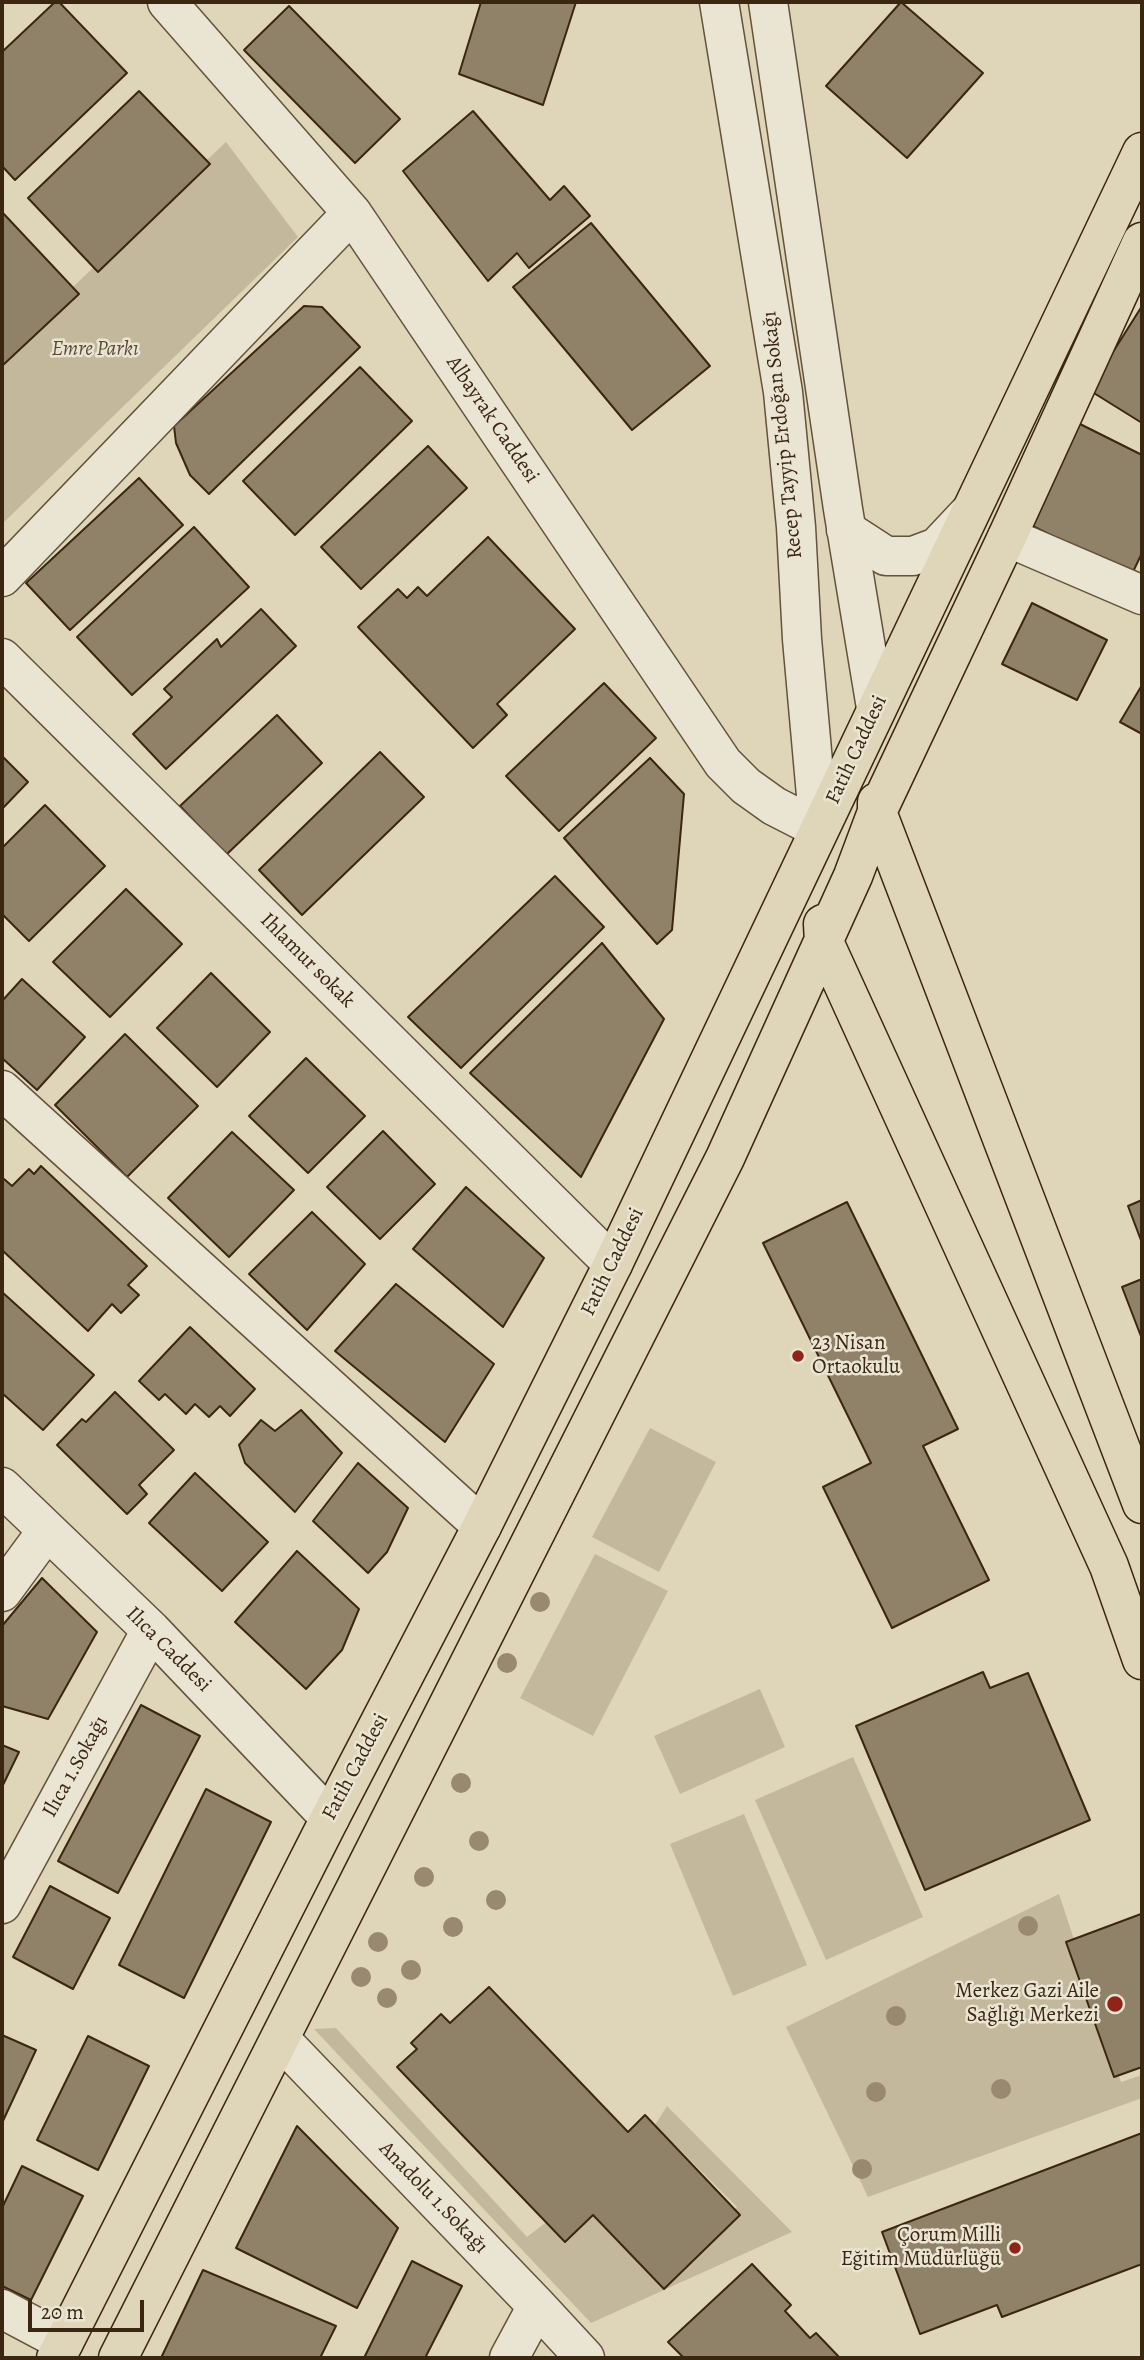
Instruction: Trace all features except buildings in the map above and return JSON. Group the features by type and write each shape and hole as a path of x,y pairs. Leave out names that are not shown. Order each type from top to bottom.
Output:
{"main road":[{"name":"Fatih Caddesi","path":"60,2350 330,1818 482,1526 613,1264 1142,152"},
{"name":"Fatih Caddesi","path":"118,2358 726,1158 853,876 877,812 1142,242"},
{"path":"876,708 877,812 1142,1503"},
{"path":"819,829 824,942 1109,1566 1142,1660"}],"street":[{"name":"Albayrak Caddesi","path":"167,2 352,213 723,763 746,786 774,806 819,829"},
{"name":"Recep Tayyip Erdoğan Sokağı","path":"719,2 783,392 819,829"},
{"name":"Recep Tayyip Erdoğan Sokağı","path":"768,2 846,530 876,708"},
{"path":"2,577 352,213"},
{"path":"846,530 886,555 913,555 937,547 968,514"},
{"path":"1007,537 1142,596"},
{"name":"Ihlamur sokak","path":"2,658 613,1264"},
{"path":"2,1090 482,1526"},
{"name":"Ilıca Caddesi","path":"2,1487 151,1630 330,1818"},
{"path":"2,1591 46,1532"},
{"name":"Ilıca 1.Sokağı","path":"2,1904 151,1630"},
{"name":"Anadolu 1.Sokağı","path":"280,2039 585,2358"},
{"path":"509,2358 537,2306"},
{"path":"2,2309 60,2350"}],"green space":[{"name":"Emre Parkı","path":"226,142 298,237 2,524 2,354"},
{"path":"650,1428 716,1462 659,1572 592,1537"},
{"path":"595,1554 668,1591 593,1736 520,1698"},
{"path":"760,1689 785,1747 680,1794 654,1736"},
{"path":"853,1757 923,1917 826,1960 755,1800"},
{"path":"744,1814 807,1965 733,1996 670,1844"},
{"path":"1059,1894 1121,2082 1142,2075 1142,2098 868,2197 786,2027"},
{"path":"336,2028 527,2237 576,2199 656,2276 737,2207 655,2125 667,2106 792,2232 591,2323 314,2029"}],"place":[{"name":"23 Nisan Ortaokulu","path":"798,1356"},
{"name":"Merkez Gazi Aile Sağlığı Merkezi","path":"1115,2004"},
{"name":"Çorum Milli Eğitim Müdürlüğü","path":"1015,2248"}]}
